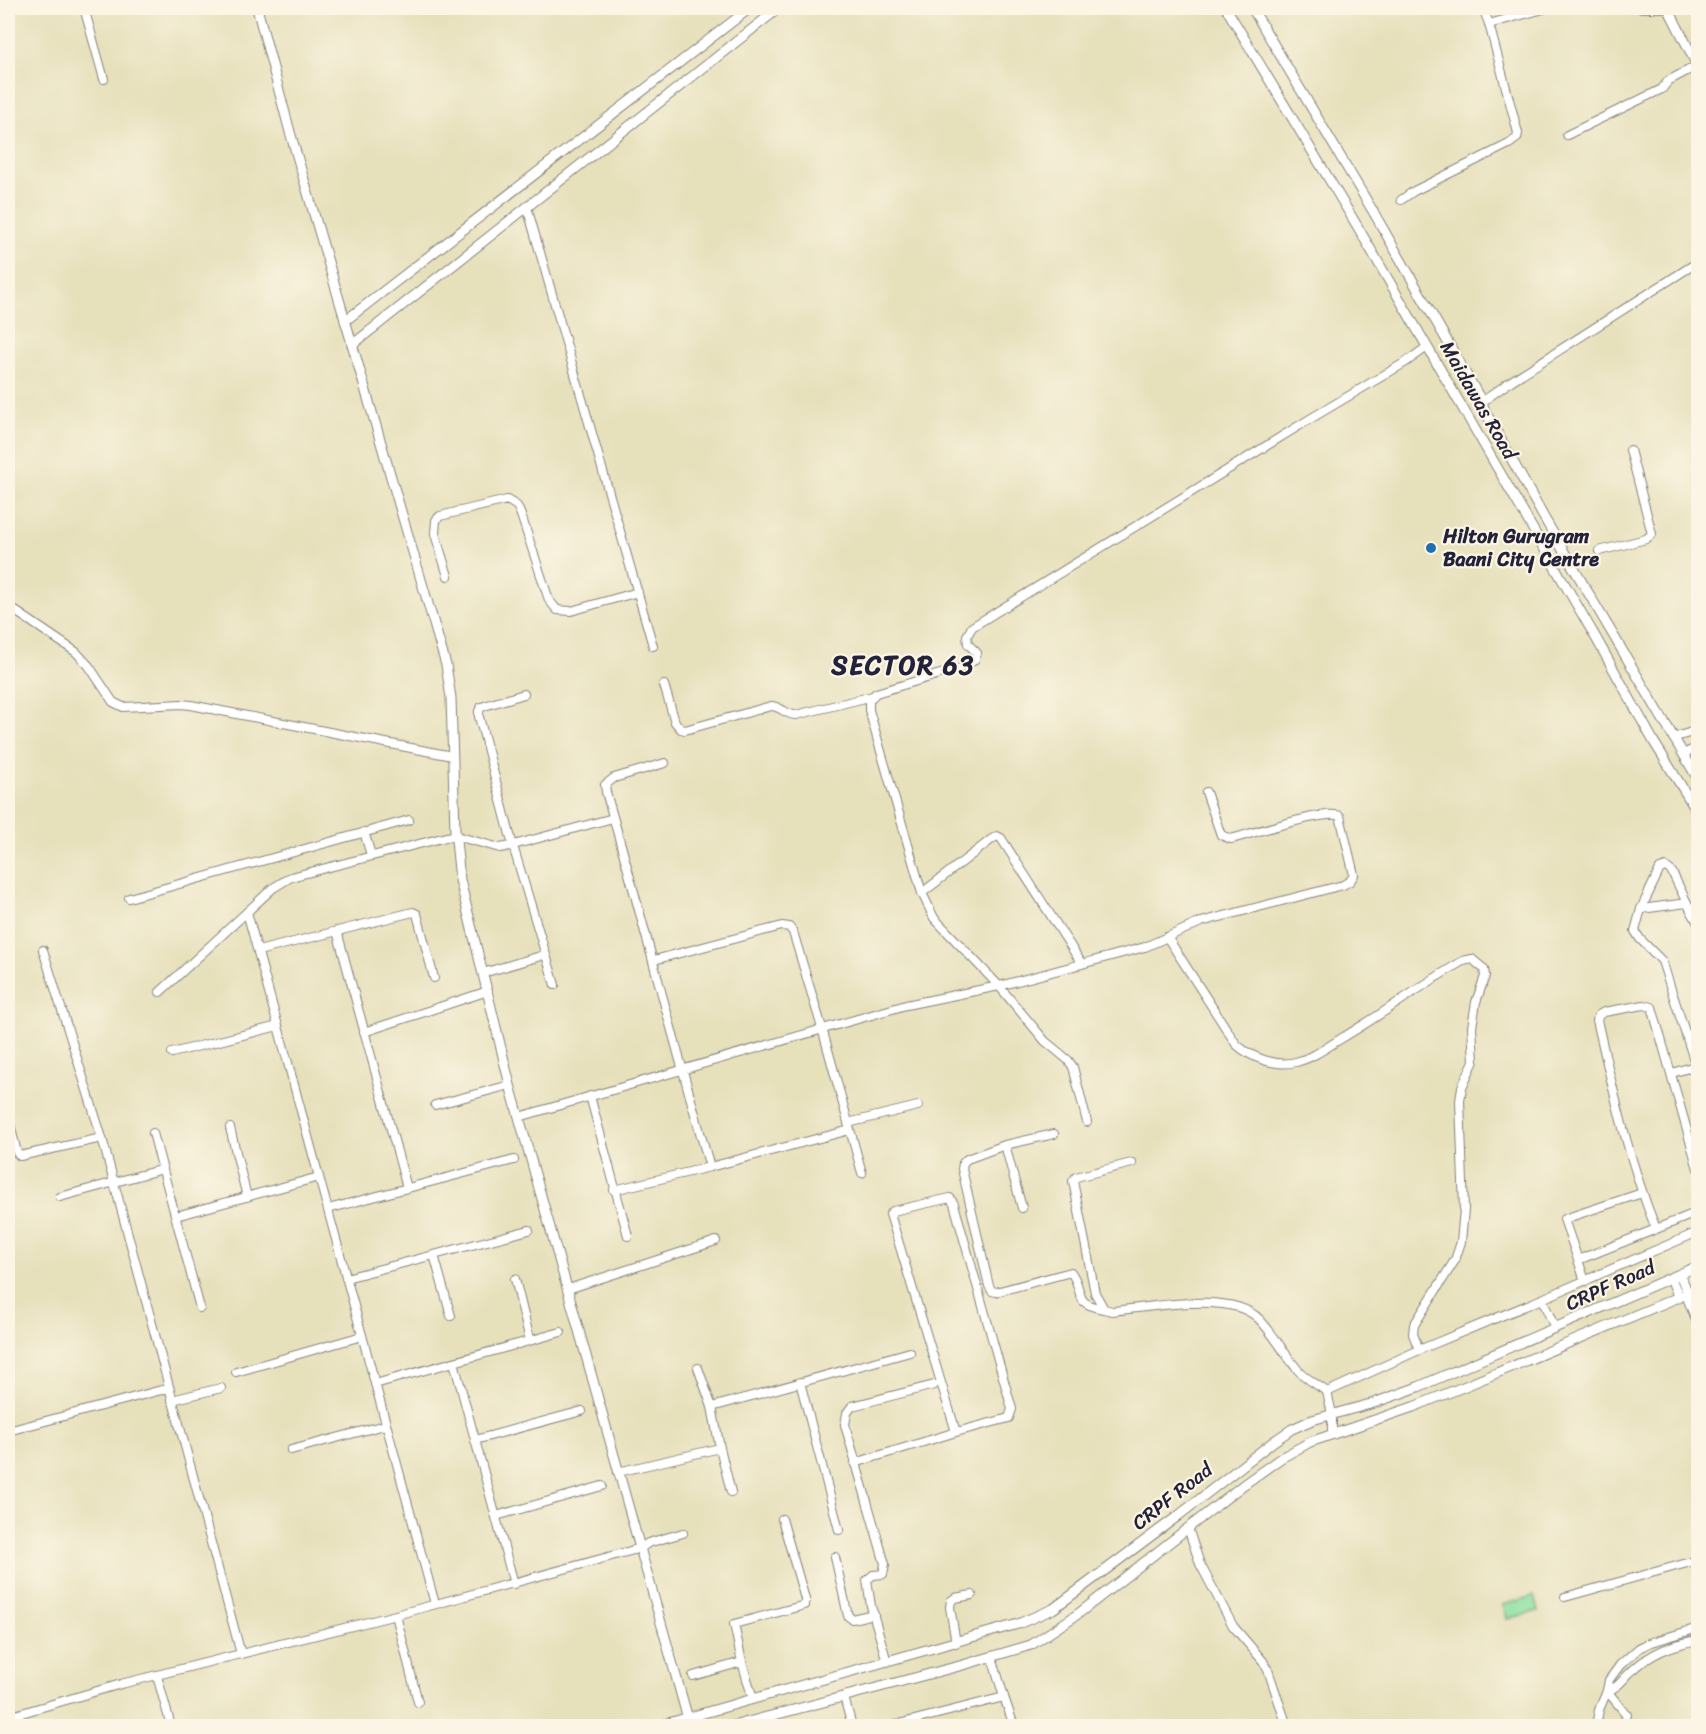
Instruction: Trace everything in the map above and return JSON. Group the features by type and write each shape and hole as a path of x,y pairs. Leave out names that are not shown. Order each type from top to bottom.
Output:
{"street":[{"path":"84,8 104,79"},
{"path":"257,8 290,132 446,665 451,698 452,756 460,880 510,1085 689,1722"},
{"path":"345,321 750,8"},
{"path":"352,345 779,8"},
{"name":"Maidawas Road","path":"1226,8 1356,224 1654,742 1698,813"},
{"name":"Maidawas Road","path":"1252,8 1374,213 1482,402 1543,516 1612,629 1698,779"},
{"path":"1401,200 1414,191 1517,138 1518,133 1483,8"},
{"path":"1488,24 1547,8"},
{"path":"1567,135 1662,89 1668,81 1698,66 1668,8 1641,8"},
{"path":"527,207 653,646"},
{"path":"1482,402 1511,381 1698,262"},
{"path":"664,685 675,722 685,730 771,706 776,706 784,713 796,715 873,696 884,690 967,666 975,658 976,653 968,644 967,636 972,627 1427,347"},
{"path":"1599,551 1646,539 1652,534 1630,450"},
{"path":"448,576 435,534 436,520 440,516 507,500 517,506 522,514 545,590 549,600 558,610 571,610 638,592"},
{"path":"1530,526 1543,516"},
{"path":"8,606 76,652 89,666 113,702 123,707 192,705 452,756"},
{"path":"524,694 487,704 479,711 513,846 544,955 555,985"},
{"path":"873,696 868,704 869,710 922,893 934,918 999,986 1045,1041 1068,1060 1087,1122"},
{"path":"1673,738 1698,730"},
{"path":"1683,754 1698,747"},
{"path":"665,763 608,781 605,785 710,1167"},
{"path":"519,1117 906,1005 999,986 1145,947 1202,922 1343,885 1354,875 1340,816 1335,814 1314,817 1231,839 1221,835 1206,792"},
{"path":"160,992 281,881 371,855 456,836 500,848 613,818"},
{"path":"129,898 409,820"},
{"path":"364,832 371,855"},
{"path":"922,893 997,836 1001,838 1082,964"},
{"path":"1672,1073 1697,1066 1662,961 1635,931 1641,909 1659,869 1666,867 1672,872 1698,923"},
{"path":"1641,909 1698,904"},
{"path":"247,912 435,1604"},
{"path":"258,951 413,912 417,914 434,978"},
{"path":"654,960 782,926 789,927 793,932 822,1028 862,1173"},
{"path":"337,931 407,1188"},
{"path":"1167,937 1236,1044 1252,1057 1289,1063 1312,1056 1380,1016 1463,961 1476,960 1484,969 1485,976 1476,1002 1472,1028 1474,1061 1462,1087 1460,1101 1464,1209 1461,1242 1455,1260 1414,1325 1413,1334 1419,1350"},
{"path":"43,950 102,1138 241,1654"},
{"path":"483,973 544,955"},
{"path":"364,1032 488,991"},
{"path":"1656,1229 1641,1193 1605,1052 1599,1015 1604,1012 1644,1005 1652,1007 1698,1169"},
{"path":"172,1053 278,1026"},
{"path":"435,1105 510,1085"},
{"path":"590,1096 628,1236"},
{"path":"614,1190 710,1167 918,1106"},
{"path":"8,1116 17,1153 20,1156 102,1138"},
{"path":"230,1128 247,1197"},
{"path":"153,1134 200,1308"},
{"path":"1054,1134 1005,1145 967,1159 963,1163 962,1169 988,1286 992,1291 996,1292 1071,1272 1083,1302 1088,1306 1112,1311 1198,1302 1222,1304 1247,1311 1258,1317 1300,1372 1328,1392 1332,1414 1332,1435"},
{"path":"1005,1145 1022,1208"},
{"path":"328,1209 514,1160"},
{"path":"1104,1309 1095,1293 1073,1181 1076,1177 1132,1163"},
{"path":"60,1197 163,1169"},
{"path":"176,1216 319,1178"},
{"path":"1586,1281 1564,1220 1641,1193"},
{"path":"855,1463 1009,1418 1012,1409 954,1203 950,1198 944,1198 893,1211 890,1218 956,1432"},
{"path":"1578,1260 1698,1212"},
{"path":"346,1278 529,1230"},
{"path":"1328,1392 1419,1350 1698,1232"},
{"path":"568,1289 716,1241"},
{"path":"434,1255 451,1316"},
{"name":"CRPF Road","path":"658,1726 689,1722 753,1700 956,1643 1018,1624 1053,1609 1292,1429 1418,1387 1698,1266"},
{"path":"1675,1276 1698,1320"},
{"path":"515,1279 530,1341"},
{"path":"733,1726 1031,1645 1078,1614 1243,1485 1281,1458 1310,1442 1453,1391 1698,1289"},
{"path":"1542,1299 1555,1328"},
{"path":"375,1384 561,1332"},
{"path":"236,1372 362,1336"},
{"path":"711,1407 910,1352"},
{"path":"454,1362 514,1584"},
{"path":"699,1368 711,1407 731,1492"},
{"path":"800,1382 839,1530"},
{"path":"887,1662 867,1580 873,1575 883,1574 885,1564 845,1425 847,1413 852,1406 934,1385"},
{"path":"172,1400 221,1388"},
{"path":"8,1431 169,1389"},
{"path":"475,1440 582,1411"},
{"path":"291,1450 385,1425"},
{"path":"618,1472 720,1448"},
{"path":"496,1516 602,1486"},
{"path":"753,1700 741,1662 734,1624 805,1605 782,1518"},
{"path":"1188,1528 1200,1564 1233,1626 1268,1670 1287,1726"},
{"path":"8,1717 514,1584 641,1548 648,1543 683,1533"},
{"path":"835,1557 848,1616 852,1619 874,1614"},
{"path":"1565,1597 1698,1560"},
{"path":"956,1643 951,1601 972,1594"},
{"path":"396,1615 418,1702"},
{"path":"1596,1726 1609,1680 1620,1665 1640,1648 1661,1638 1698,1628"},
{"path":"1607,1691 1617,1688 1631,1671 1657,1653 1698,1640"},
{"path":"992,1657 1014,1726"},
{"path":"693,1676 741,1662"},
{"path":"157,1676 171,1726"},
{"path":"1607,1691 1627,1715 1623,1726"},
{"path":"844,1697 852,1726"},
{"path":"891,1726 1004,1697"}],"green space":[{"path":"1534,1596 1538,1611 1507,1619 1503,1605"}],"place":[{"name":"Hilton Gurugram Baani City Centre","path":"1431,548"}],"district":[{"name":"SECTOR 63","path":"903,665"}]}
